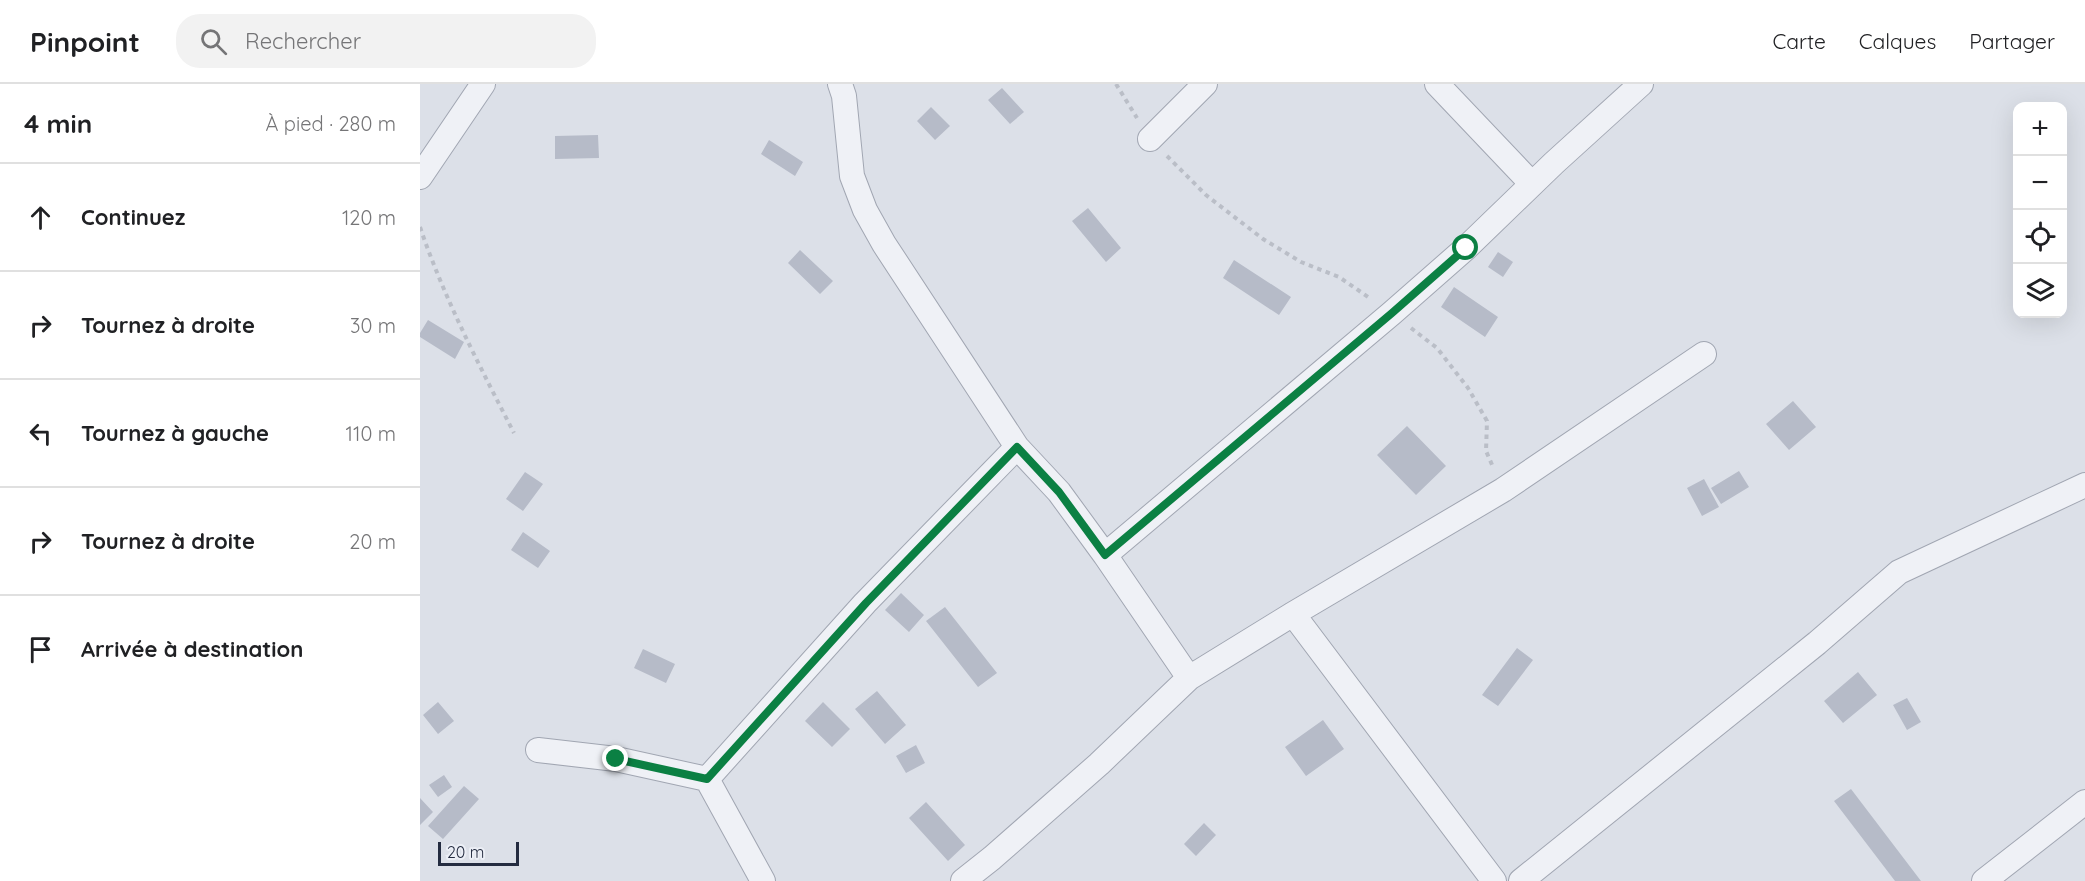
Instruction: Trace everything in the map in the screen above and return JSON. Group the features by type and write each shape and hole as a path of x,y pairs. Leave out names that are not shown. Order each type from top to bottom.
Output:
{"street":[{"path":"420,177 483,84"},
{"path":"840,84 852,177 865,210 1017,447 1059,492 1189,678"},
{"path":"1150,140 1206,84"},
{"path":"1437,84 1532,184"},
{"path":"1105,555 1466,248 1641,84"},
{"path":"963,881 1090,772 1189,678 1503,490 1704,354"},
{"path":"707,779 866,603 1017,447"},
{"path":"1521,881 1817,642 1899,572 2085,484"},
{"path":"1293,614 1494,881"},
{"path":"538,750 616,759 707,779 764,881"},
{"path":"1984,881 2085,802"}],"path":[{"path":"1116,84 1150,140 1206,195 1263,239 1301,262 1339,277 1392,313 1437,348 1468,388 1487,421 1486,451 1503,490"},
{"path":"420,227 427,249 483,372 514,433"}],"building":[{"path":"1002,88 1024,112 1010,124 988,100"},
{"path":"931,107 950,126 935,140 917,121"},
{"path":"598,135 599,158 555,159 555,136"},
{"path":"769,140 803,162 795,176 761,154"},
{"path":"1088,208 1121,248 1106,262 1072,221"},
{"path":"800,250 833,281 820,294 788,263"},
{"path":"1498,252 1513,262 1503,277 1488,267"},
{"path":"1234,260 1291,297 1279,315 1223,278"},
{"path":"1454,287 1498,317 1485,337 1441,307"},
{"path":"428,320 464,342 455,359 420,337"},
{"path":"1793,401 1816,427 1789,450 1766,424"},
{"path":"1407,426 1446,466 1416,495 1377,455"},
{"path":"1739,471 1749,487 1721,504 1711,488"},
{"path":"525,472 543,484 523,511 506,499"},
{"path":"1704,479 1719,507 1702,516 1687,488"},
{"path":"523,532 550,551 538,568 511,550"},
{"path":"901,593 924,615 909,632 885,610"},
{"path":"945,607 997,673 978,687 926,621"},
{"path":"1517,648 1533,660 1498,706 1482,695"},
{"path":"643,649 675,664 666,683 634,668"},
{"path":"1858,672 1877,695 1843,723 1824,701"},
{"path":"877,691 906,725 885,744 855,709"},
{"path":"1907,698 1921,722 1907,730 1893,705"},
{"path":"438,702 454,721 438,734 423,715"},
{"path":"823,702 850,729 832,747 805,721"},
{"path":"1323,720 1344,749 1306,776 1285,747"},
{"path":"916,745 925,763 906,773 896,756"},
{"path":"444,775 452,787 438,797 429,785"},
{"path":"464,786 479,799 443,839 428,826"},
{"path":"1851,789 1921,881 1895,881 1834,801"},
{"path":"420,798 433,812 420,825"},
{"path":"926,802 965,845 948,861 909,818"},
{"path":"1204,823 1216,835 1196,856 1184,844"}],"route":[{"path":"616,759 707,779 866,603 1017,447 1059,492 1105,555 1466,248"}]}
